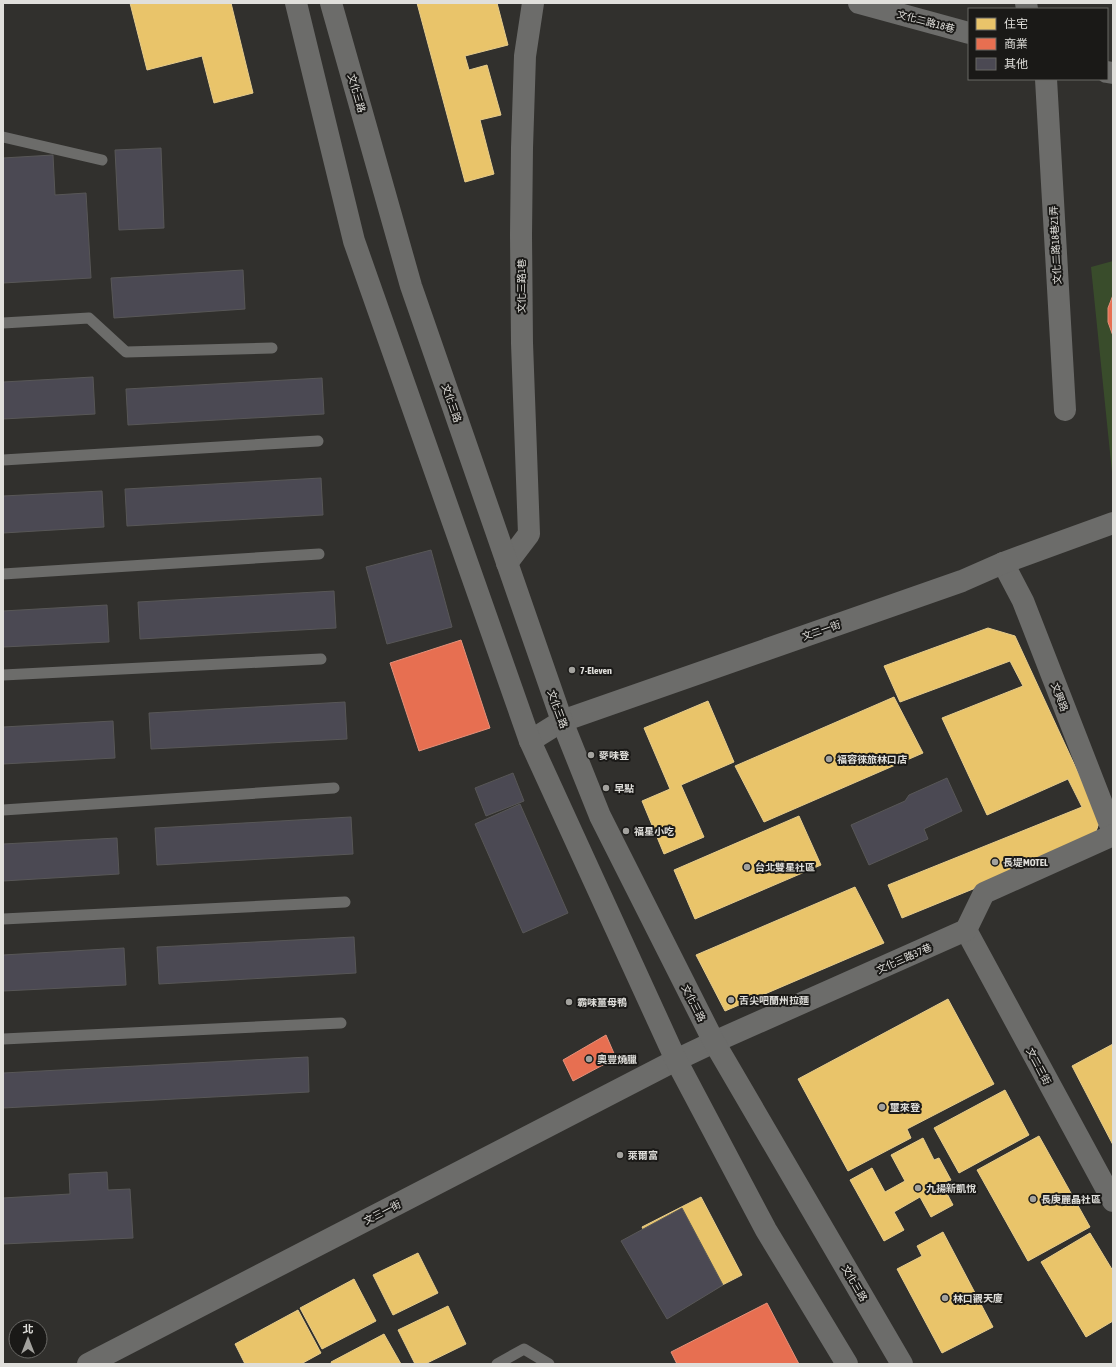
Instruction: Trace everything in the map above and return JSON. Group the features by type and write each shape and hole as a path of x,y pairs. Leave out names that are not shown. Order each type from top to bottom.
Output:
{"street":[{"path":"296,3 354,241 530,741 676,1060 766,1230 848,1364"},
{"name":"文化三路","path":"331,3 411,286 562,722 600,816 714,1042 902,1364"},
{"name":"文化三路1巷","path":"507,563 529,534 522,344 521,235 525,56 533,3"},
{"name":"文化二路18巷","path":"859,3 968,33"},
{"name":"文化二路18巷21弄","path":"1046,80 1065,410"},
{"name":"文二一街","path":"530,741 562,722 962,581 1003,563 1113,523"},
{"name":"文興路","path":"1003,563 1023,601 1113,832"},
{"path":"966,930 984,893 1113,835"},
{"name":"文化三路37巷","path":"676,1060 966,930"},
{"name":"文二三街","path":"966,930 1113,1201"},
{"name":"文三一街","path":"88,1364 676,1060"}],"lane":[{"path":"3,137 102,160"},
{"path":"3,323 89,318 126,352 272,348"},
{"path":"3,460 318,441"},
{"path":"3,574 319,554"},
{"path":"3,675 321,659"},
{"path":"3,810 334,788"},
{"path":"3,920 345,902"},
{"path":"3,1039 341,1023"},
{"path":"497,1364 524,1349 549,1364"}],"green space":[{"path":"1113,261 1113,471 1112,472 1091,267"}],"building: 住宅":[{"path":"130,3 231,3 253,93 214,103 202,56 147,70"},
{"path":"417,3 497,3 508,45 465,56 469,70 487,65 501,115 480,120 494,174 465,182"},
{"path":"988,628 1015,636 1100,820 1093,840 902,918 888,885 1082,807 1068,779 987,815 942,718 1023,686 1010,661 900,702 884,666"},
{"name":"福容徠旅林口店","path":"894,697 923,753 764,822 735,766"},
{"path":"708,701 734,762 681,785 704,837 664,854 642,801 670,789 644,728"},
{"name":"台北雙星社區","path":"799,816 821,865 695,919 674,870"},
{"path":"855,887 884,943 725,1011 696,955"},
{"name":"璽來登","path":"948,999 994,1084 907,1129 911,1138 848,1171 798,1079"},
{"path":"1113,1044 1113,1145 1072,1066"},
{"path":"1005,1090 1029,1135 959,1173 934,1128"},
{"name":"長庚麗晶社區","path":"1039,1136 1090,1227 1028,1261 977,1170"},
{"name":"九揚新凱悅","path":"923,1138 934,1160 939,1158 951,1180 942,1184 953,1205 931,1217 920,1197 894,1212 904,1230 884,1241 850,1180 872,1168 885,1192 905,1181 891,1155"},
{"path":"701,1197 742,1275 683,1305 642,1227"},
{"name":"林口觀天廈","path":"943,1232 993,1327 942,1353 897,1269 922,1256 917,1246"},
{"path":"1090,1233 1113,1271 1113,1321 1086,1337 1041,1262"},
{"path":"418,1253 438,1293 393,1315 373,1275"},
{"path":"354,1279 376,1321 322,1349 300,1308"},
{"path":"448,1306 466,1344 425,1364 415,1364 398,1330"},
{"path":"298,1310 321,1353 301,1364 245,1364 235,1344"},
{"path":"384,1334 401,1364 332,1364 331,1362"}],"building: 商業":[{"path":"1113,295 1113,336 1108,322 1108,308"},
{"path":"461,640 490,728 419,751 390,663"},
{"name":"奧豐燒臘","path":"606,1035 616,1058 573,1081 563,1060"},
{"path":"767,1303 799,1364 677,1364 671,1352"}],"building: 其他":[{"path":"161,148 164,228 119,230 115,150"},
{"path":"53,155 55,195 86,193 91,278 3,283 3,158"},
{"path":"243,270 245,309 114,318 111,278"},
{"path":"93,377 95,414 3,419 3,382"},
{"path":"322,378 324,414 128,425 126,389"},
{"path":"321,478 323,515 127,526 125,489"},
{"path":"102,491 104,527 3,533 3,496"},
{"path":"431,550 452,627 387,644 366,567"},
{"path":"334,591 336,628 140,639 138,602"},
{"path":"107,605 109,642 3,647 3,611"},
{"path":"345,702 347,739 151,749 149,713"},
{"path":"113,721 115,758 3,764 3,727"},
{"path":"513,773 524,801 486,816 475,788"},
{"path":"947,778 962,811 924,829 928,839 869,865 851,825 905,801 909,795"},
{"path":"520,804 568,913 523,933 475,824"},
{"path":"351,817 353,854 157,865 155,828"},
{"path":"117,838 119,874 3,881 3,844"},
{"path":"354,937 356,973 159,984 157,947"},
{"path":"124,948 126,985 3,991 3,955"},
{"path":"308,1057 309,1092 3,1108 3,1073"},
{"path":"107,1172 108,1190 130,1189 133,1238 3,1244 3,1198 70,1194 69,1174"},
{"path":"682,1208 723,1285 667,1319 621,1241"}],"place":[{"name":"7-Eleven","path":"572,670"},
{"name":"麥味登","path":"591,755"},
{"name":"福容徠旅林口店","path":"829,759"},
{"name":"早點","path":"606,788"},
{"name":"福星小吃","path":"626,831"},
{"name":"長堤MOTEL","path":"995,862"},
{"name":"台北雙星社區","path":"747,867"},
{"name":"舌尖吧蘭州拉麵","path":"731,1000"},
{"name":"霸味薑母鴨","path":"569,1002"},
{"name":"奧豐燒臘","path":"589,1059"},
{"name":"璽來登","path":"882,1107"},
{"name":"萊爾富","path":"620,1155"},
{"name":"九揚新凱悅","path":"918,1188"},
{"name":"長庚麗晶社區","path":"1033,1199"},
{"name":"林口觀天廈","path":"945,1298"}]}
